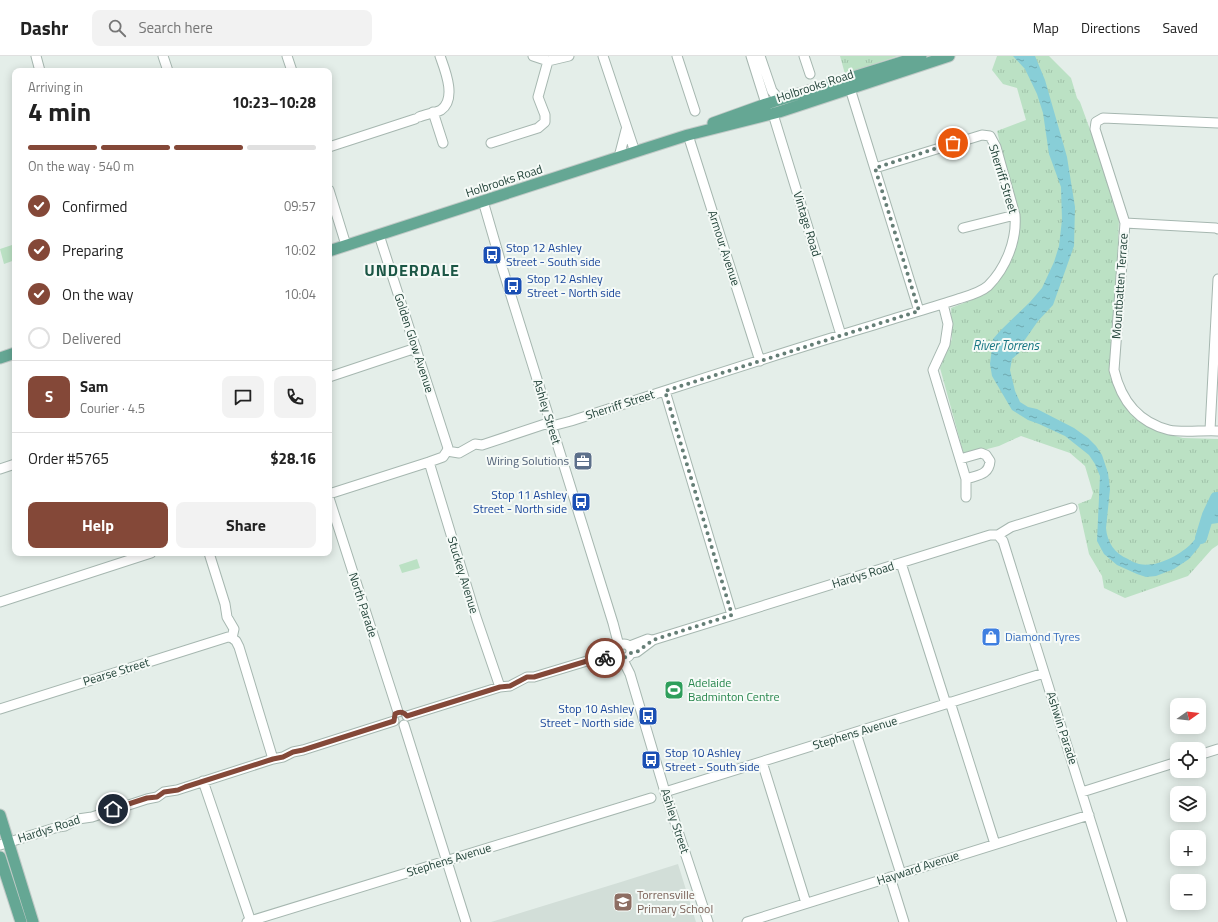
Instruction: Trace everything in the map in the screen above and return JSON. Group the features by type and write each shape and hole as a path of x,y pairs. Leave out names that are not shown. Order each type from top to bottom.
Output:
{"main road":[{"name":"Holbrooks Road","path":"332,250 640,150 770,111 849,84 921,56"},
{"name":"Holbrooks Road","path":"770,111 780,100 849,84 949,56"},
{"path":"0,358 12,354"},
{"path":"0,815 4,844 33,922"},
{"path":"0,857 21,922"}],"street":[{"path":"36,56 39,68"},
{"path":"163,56 167,68"},
{"path":"287,56 291,68"},
{"path":"332,146 441,110 447,103 449,92 449,81 442,56"},
{"path":"532,56 548,61 569,56"},
{"path":"603,56 626,126 640,150"},
{"path":"677,56 695,111"},
{"name":"Vintage Road","path":"751,56 841,334"},
{"path":"760,56 772,91 780,100"},
{"path":"804,56 810,74"},
{"path":"490,144 538,128 544,122 545,116 538,97 548,61"},
{"path":"849,84 919,311"},
{"path":"433,112 443,143"},
{"name":"Mountbatten Terrace","path":"1214,430 1170,430 1146,420 1134,411 1123,397 1117,383 1114,370 1125,224 1096,129 1096,122 1104,118 1218,123"},
{"path":"619,157 626,134 626,126"},
{"name":"Armour Avenue","path":"688,135 760,361"},
{"name":"Sherriff Street","path":"332,493 443,457 447,451 459,453 475,444 482,445 545,424 552,426 841,334 943,304 974,294 987,287 1005,262 1014,240 1016,224 1015,215 996,147 990,136 982,135 875,168"},
{"path":"332,200 346,245"},
{"name":"Ashley Street","path":"484,201 503,270 613,623 630,666 630,674 665,792 708,922"},
{"path":"963,228 1015,215"},
{"path":"1125,224 1218,229"},
{"name":"Golden Glow Avenue","path":"379,235 448,448 447,451"},
{"path":"1214,430 1218,278"},
{"path":"943,304 948,324 945,344 933,370 966,479 966,497"},
{"path":"332,376 416,348"},
{"path":"665,391 732,615"},
{"path":"960,459 981,453 986,455 990,461 990,467 985,472 966,479"},
{"name":"Stuckey Avenue","path":"429,462 476,617 500,687"},
{"path":"0,469 12,465"},
{"name":"North Parade","path":"332,508 396,716"},
{"name":"Hardys Road","path":"405,721 500,687 510,686 527,677 534,677 587,661 592,661 624,651 648,639 653,640 990,535 998,535 1011,527 1072,508"},
{"name":"Ashwin Parade","path":"998,535 1003,542 1122,922"},
{"path":"0,602 141,556"},
{"path":"210,556 225,604 227,617 234,629 232,638 236,641 239,647 273,759"},
{"path":"901,563 995,844"},
{"name":"Pearse Street","path":"0,709 228,637 232,638"},
{"name":"Stephens Avenue","path":"665,792 1044,673"},
{"path":"396,716 402,712 405,713 405,721 466,922"},
{"name":"Hardys Road","path":"4,844 65,826 78,819 92,817 147,798 157,797 164,792 178,790 283,757 293,752 303,750 396,716"},
{"path":"856,732 901,874"},
{"path":"1206,753 1218,749"},
{"path":"762,762 806,903"},
{"path":"1082,792 1170,764"},
{"path":"203,781 250,922"},
{"name":"Stephens Avenue","path":"250,922 651,798"},
{"name":"Hayward Avenue","path":"747,922 1089,815"},
{"path":"890,877 904,922"}],"shaded area":[{"name":"Torrensville Primary School","path":"678,864 696,922 491,922 621,882"}],"green space":[{"path":"840,56 898,56 845,74"},
{"path":"997,56 1049,56 1071,78 1077,98 1080,102 1092,135 1119,220 1113,365 1110,376 1120,399 1138,421 1160,432 1183,438 1218,439 1218,545 1212,549 1188,576 1125,598 1104,588 1102,576 1089,554 1078,504 1091,499 1093,493 1085,466 1070,453 1021,436 999,446 964,455 940,368 952,339 951,308 984,295 996,283 1017,246 1019,228 1017,203 1006,169 997,131 1026,120 1017,88 1003,84 992,70"},
{"path":"12,245 12,261 4,264 0,249"},
{"path":"417,559 420,568 402,573 399,565"}],"water":[{"name":"River Torrens","path":"1013,56 1035,56 1045,80 1067,157 1075,207 1074,246 1053,305 1038,321 1022,344 1019,353 1012,359 1010,370 1015,391 1020,402 1074,428 1088,438 1102,455 1108,473 1110,489 1106,528 1108,538 1112,547 1123,557 1136,563 1146,565 1168,560 1175,556 1187,548 1196,538 1207,521 1218,498 1218,523 1211,524 1199,547 1189,559 1174,569 1156,576 1146,577 1137,574 1117,565 1104,554 1097,541 1100,476 1095,464 1089,455 1065,436 1028,420 1012,410 992,376 990,364 993,339 1042,288 1054,262 1059,246 1062,220 1061,187 1049,154 1043,113 1037,94 1025,69"}],"waterway":[{"name":"River Torrens","path":"1201,538 1208,515 1216,498 1218,498"}],"way so far":[{"path":"605,658 618,655 622,658 626,657 631,653 637,652 653,640 732,615 665,391 841,334 919,311 875,168 953,143"}],"place":[{"name":"Stop 12 Ashley Street - South side","path":"492,255"},
{"name":"Stop 12 Ashley Street - North side","path":"513,286"},
{"name":"Wiring Solutions","path":"583,461"},
{"name":"Stop 11 Ashley Street - North side","path":"581,502"},
{"name":"Diamond Tyres","path":"991,637"},
{"name":"Adelaide Badminton Centre","path":"674,690"},
{"name":"Stop 10 Ashley Street - North side","path":"648,716"},
{"name":"Stop 10 Ashley Street - South side","path":"651,760"},
{"name":"Torrensville Primary School","path":"623,902"}],"district":[{"name":"UNDERDALE","path":"412,270"}],"route":[{"path":"113,809 147,798 157,797 164,792 178,790 283,757 298,750 303,750 394,721 395,714 398,712 405,713 407,716 500,687 510,686 527,677 534,677 587,661 605,658"}]}
